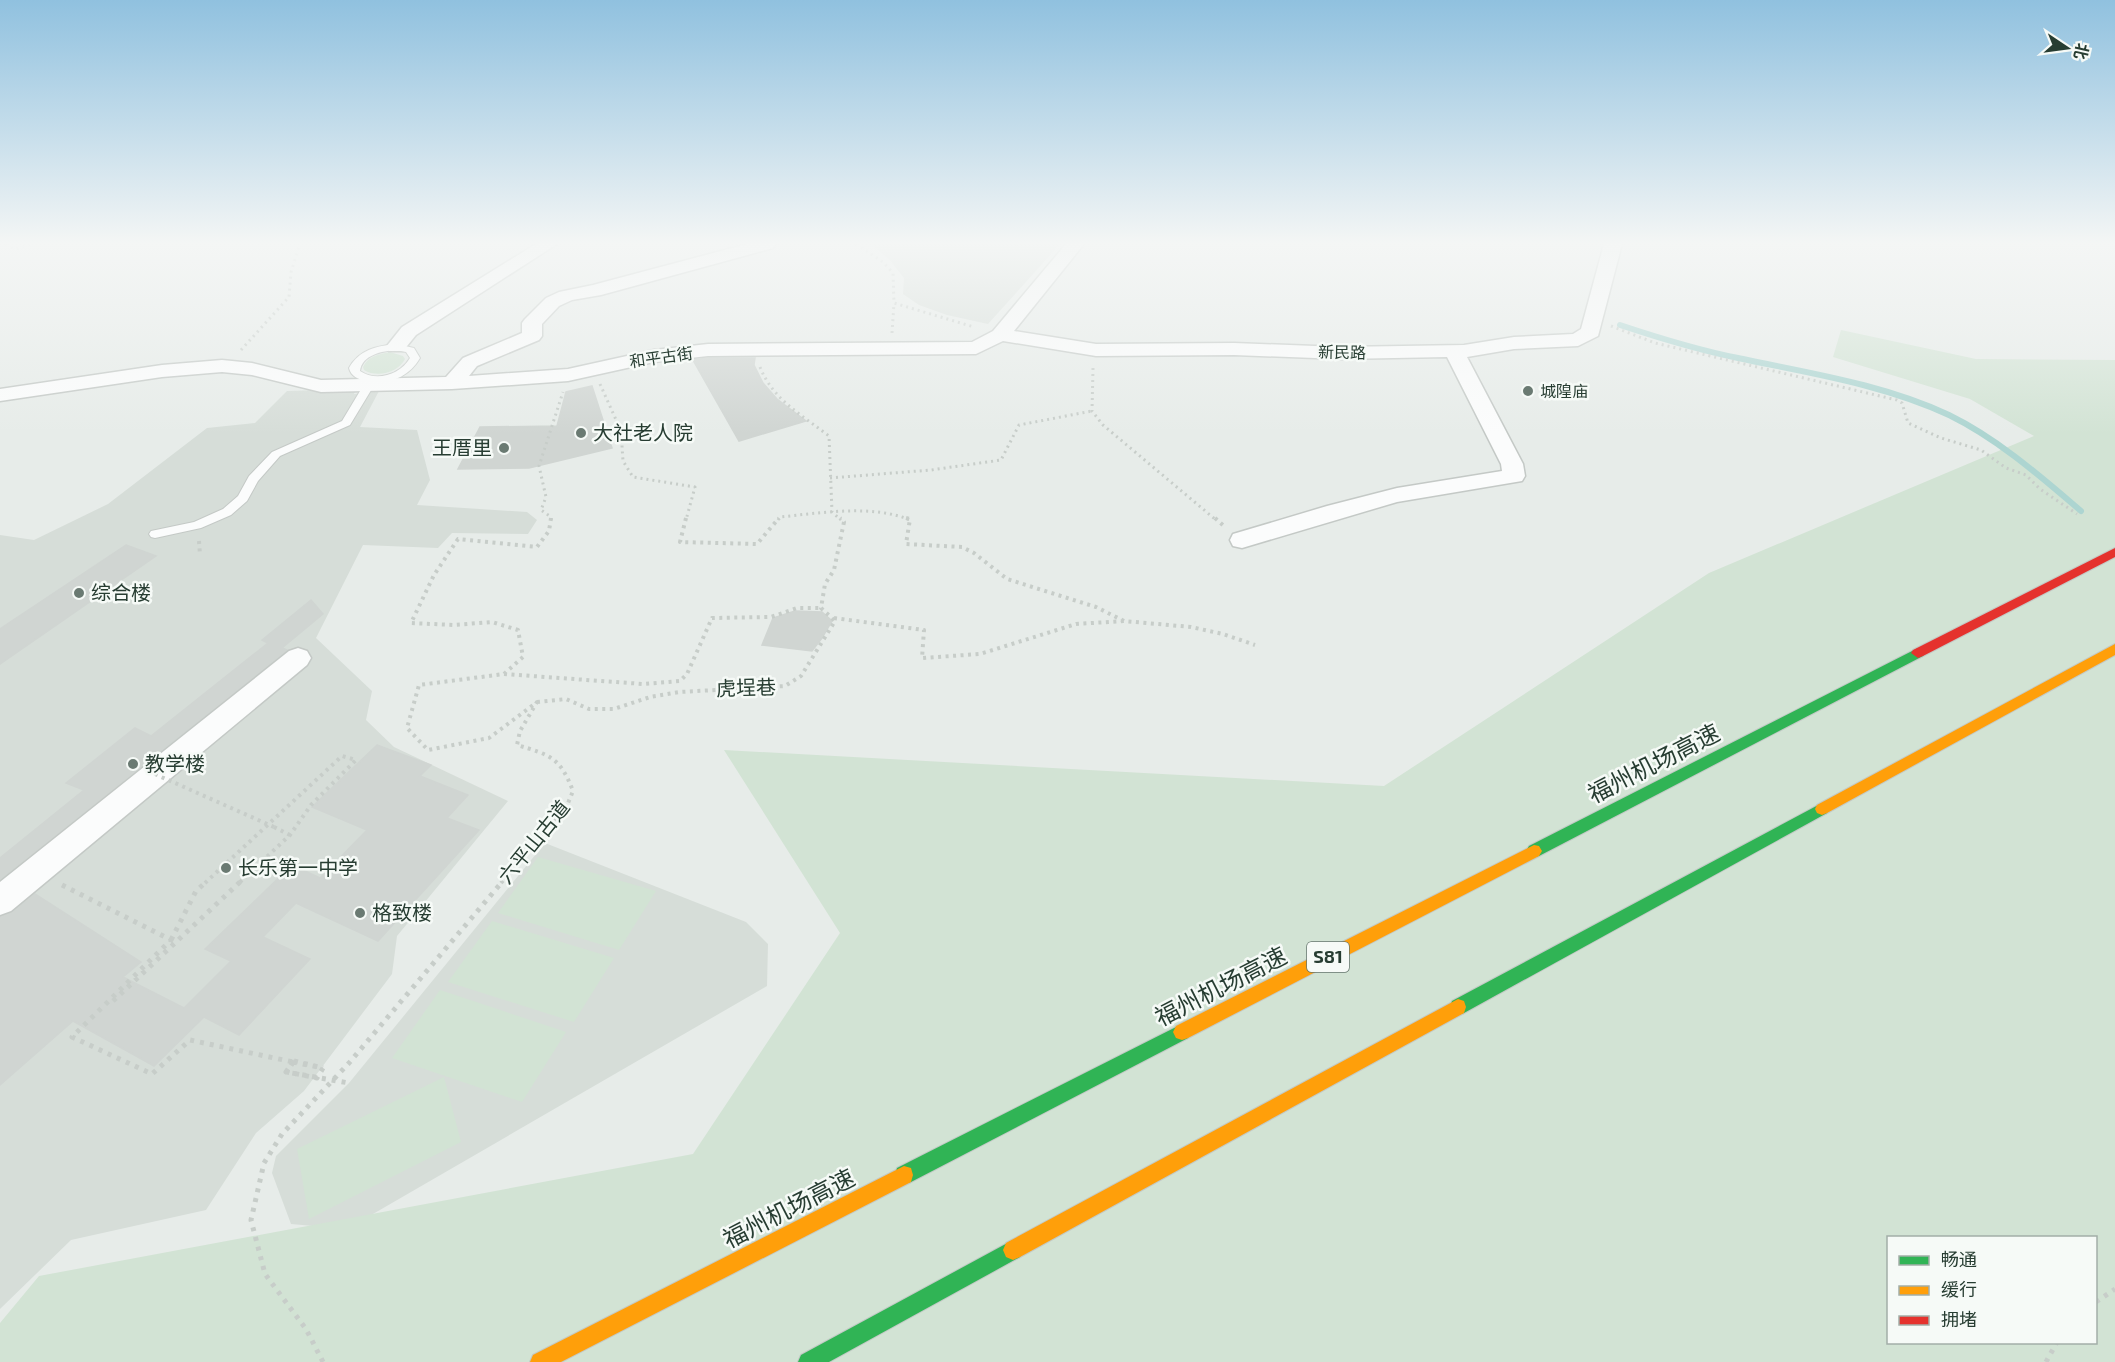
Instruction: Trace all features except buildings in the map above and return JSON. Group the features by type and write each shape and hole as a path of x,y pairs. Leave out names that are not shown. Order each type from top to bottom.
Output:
{"highway":[{"name":"福州机场高速","path":"540,1362 2115,552"},
{"path":"808,1362 2115,649"}],"street":[{"path":"396,347 409,331 446,308"},
{"path":"452,383 470,362 532,336 532,323 544,308"},
{"path":"1000,335 1023,308"},
{"name":"新民路","path":"1000,335 1096,350 1234,349 1341,353 1454,351 1514,343 1578,340 1591,332 1596,308"},
{"name":"和平古街","path":"0,395 162,371 227,366 252,369 321,386 372,382 452,383 568,375 673,354 758,349 976,348 1000,335"},
{"path":"1242,540 1335,511 1397,495 1514,476 1512,464 1454,351"},
{"path":"0,901 298,658"}],"lane":[{"path":"154,534 197,525 226,512 243,498 253,479 276,453 346,423 372,382 401,373 413,363 415,358 410,350 396,347 368,354 356,363 355,372 372,382"}],"path":[{"path":"227,366 280,308"},
{"path":"891,347 894,308"},
{"path":"909,308 1000,335"},
{"path":"1592,321 1655,343 1897,400 1905,408 1908,423 1941,438 1981,450 2006,468 2026,476 2078,514"},
{"path":"758,349 762,374 772,391 829,436 832,512 844,522 834,570 825,584 821,608"},
{"path":"1096,350 1092,375 1092,411 1110,431 1242,540"},
{"path":"593,370 621,431 625,450 624,461 633,477 695,487 680,542 757,544 780,517 850,510 884,513 909,519 906,544 963,548 1005,578 1036,590 1075,600 1124,621"},
{"path":"504,674 523,657 518,630 492,622 454,626 411,623 434,575 459,540 537,547 549,531 551,517 541,510 546,497 538,466 568,375"},
{"path":"830,478 931,470 1001,460 1019,424 1092,411"},
{"path":"537,702 489,738 428,750 407,728 418,685 504,674 643,684 680,681 687,674 712,618 771,616 797,608 821,608 834,618 924,630 922,658 980,654 1076,624 1124,621 1198,627 1228,634 1255,645"},
{"name":"虎埕巷","path":"537,702 566,699 589,709 614,709 650,697 680,692 785,686 801,676 827,636 835,621 834,618"},
{"name":"六平山古道","path":"323,1362 306,1329 265,1274 250,1220 264,1163 282,1134 349,1063 568,803 573,791 564,768 554,757 518,745 520,731 537,702"},
{"path":"95,1018 290,835 311,805 356,760 342,756 196,891 171,940 72,1037 152,1074 190,1040 323,1068"},
{"path":"148,771 290,835"},
{"path":"72,890 171,940"},
{"path":"323,1068 294,1061 286,1072 349,1083"},
{"path":"293,1062 287,1072 317,1078"},
{"path":"293,1062 286,1072 317,1078"},
{"path":"317,1078 323,1068"},
{"path":"2097,1301 2115,1289"},
{"path":"2046,1362 2055,1344"}],"shaded area":[{"path":"926,308 1003,308 988,324 947,315"},
{"name":"长乐第一中学","path":"356,389 354,394 379,391 360,427 417,430 430,480 417,505 527,512 537,520 528,534 452,533 438,548 363,545 316,638 372,691 366,720 394,747 508,801 397,936 392,974 304,1091 256,1133 206,1210 71,1240 0,1309 0,535 34,540 108,504 207,428 255,423 287,391"},
{"path":"545,843 746,922 768,944 767,986 347,1229 291,1224 272,1173 276,1156 349,1083"}],"green space":[{"path":"1841,330 1976,359 2115,360 2115,1362 0,1362 0,1323 39,1276 693,1154 840,933 724,750 1384,786 1709,573 2034,436 1970,399 1833,357"},
{"path":"390,352 403,356 405,359 397,368 381,374 364,370 365,363 371,358"},
{"path":"538,857 656,891 619,950 498,913"},
{"path":"492,921 614,958 574,1022 448,982"},
{"path":"440,990 566,1032 522,1102 392,1058"},
{"path":"444,1077 461,1142 309,1219 297,1149"}],"waterway":[{"path":"1620,325 1708,351 1872,387 1924,404 1985,435 2081,511"}],"traffic: fast":[{"path":"1534,851 1918,653"},
{"path":"1458,1007 1822,809"},
{"path":"904,1175 1182,1032"},
{"path":"808,1362 1013,1250"}],"traffic: slow":[{"path":"1822,809 2115,649"},
{"path":"1182,1032 1534,851"},
{"path":"1013,1250 1458,1007"},
{"path":"540,1362 904,1175"}],"traffic: jam":[{"path":"1918,653 2115,552"}],"place":[{"name":"城隍庙","path":"1528,391"},
{"name":"大社老人院","path":"581,433"},
{"name":"王厝里","path":"504,448"},
{"name":"综合楼","path":"79,593"},
{"name":"教学楼","path":"133,764"},
{"name":"长乐第一中学","path":"226,868"},
{"name":"格致楼","path":"360,913"}]}
